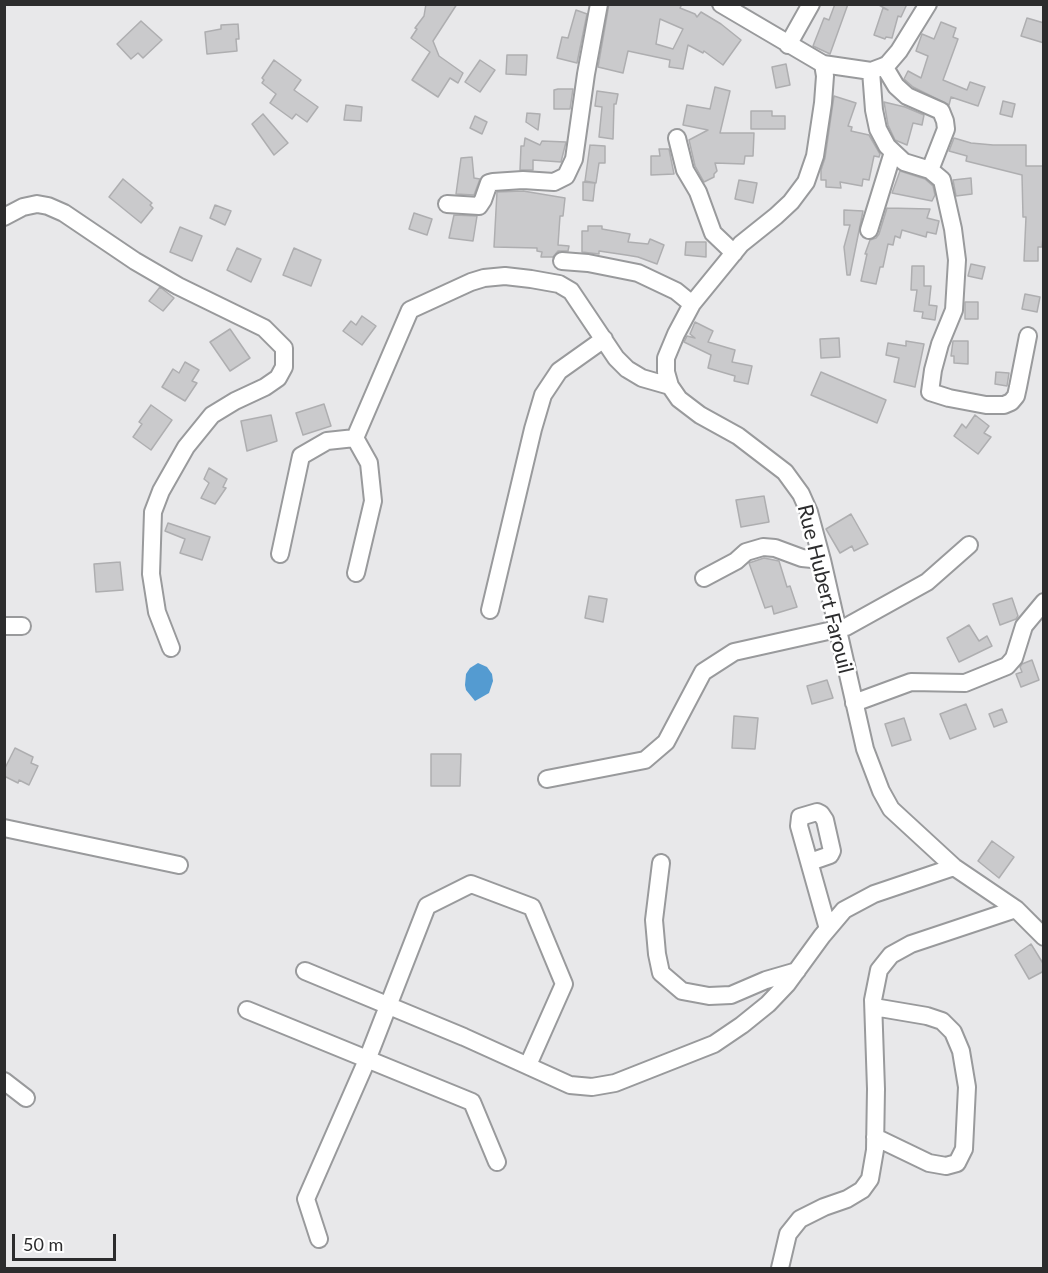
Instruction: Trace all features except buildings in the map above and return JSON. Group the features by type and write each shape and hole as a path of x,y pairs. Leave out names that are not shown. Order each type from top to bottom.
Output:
{"street":[{"path":"447,204 479,206 489,183 493,182 523,180 554,182 566,176 574,159 599,4"},
{"path":"721,4 823,64 878,69 907,96 941,111 945,129 930,170"},
{"path":"788,45 811,4"},
{"path":"928,4 899,51 878,69 874,110 878,129 887,146 904,162 930,170 942,180 957,260 954,310 940,344 930,392 986,405 1004,405 1011,402 1016,396 1028,336"},
{"path":"670,386 666,372 666,358 692,304 741,244 791,202 806,182 815,156 823,103 825,76 823,64"},
{"path":"677,138 685,170 698,192 709,225 719,240 734,253"},
{"path":"868,230 893,152"},
{"path":"4,217 23,207 37,204 64,213 135,261 178,286 264,328 284,348 284,368 278,378 212,415 186,447 160,491 153,512 151,574 157,612 171,648"},
{"path":"562,261 588,263 638,273 676,291 692,304"},
{"path":"355,438 410,310 484,278 505,276 559,284 571,291 616,358 627,369 642,378 670,386"},
{"path":"490,610 543,395 559,371 604,339"},
{"name":"Rue Hubert Farouil","path":"670,386 679,399 700,415 738,436 785,472 801,494 809,512 822,560 865,749 880,791 891,809 954,867 1016,909 1044,937"},
{"path":"280,554 301,456 327,441 355,438"},
{"path":"355,438 369,463 373,501 356,573"},
{"path":"547,780 645,760 666,742 704,672 734,652 766,643 837,630 927,582 969,545"},
{"path":"704,578 735,561 746,552 763,546 802,558 822,560"},
{"path":"854,702 911,682 965,682 1007,666 1014,658 1024,626 1044,603"},
{"path":"4,626 22,626"},
{"path":"4,828 179,865"},
{"path":"810,862 828,929"},
{"path":"662,863 654,920 657,954 661,973 682,991 709,996 731,995 796,970"},
{"path":"305,970 570,1085 592,1087 615,1083 714,1044 768,1004 844,910 874,894 954,867"},
{"path":"319,1239 306,1198 367,1060 427,906 471,884 532,907 564,984 528,1065"},
{"path":"780,1269 788,1233 800,1220 824,1207 847,1200 862,1190 870,1179 875,1137 875,983 879,970 891,956 911,944 1016,909"},
{"path":"874,1007 927,1016 942,1021 952,1032 961,1051 967,1087 964,1149 957,1163 946,1166 929,1163 875,1137"},
{"path":"247,1010 472,1102 497,1162"},
{"path":"4,1080 26,1098"}],"water":[{"path":"478,663 487,667 492,674 493,681 489,693 475,701 466,690 465,685 466,674"}]}
